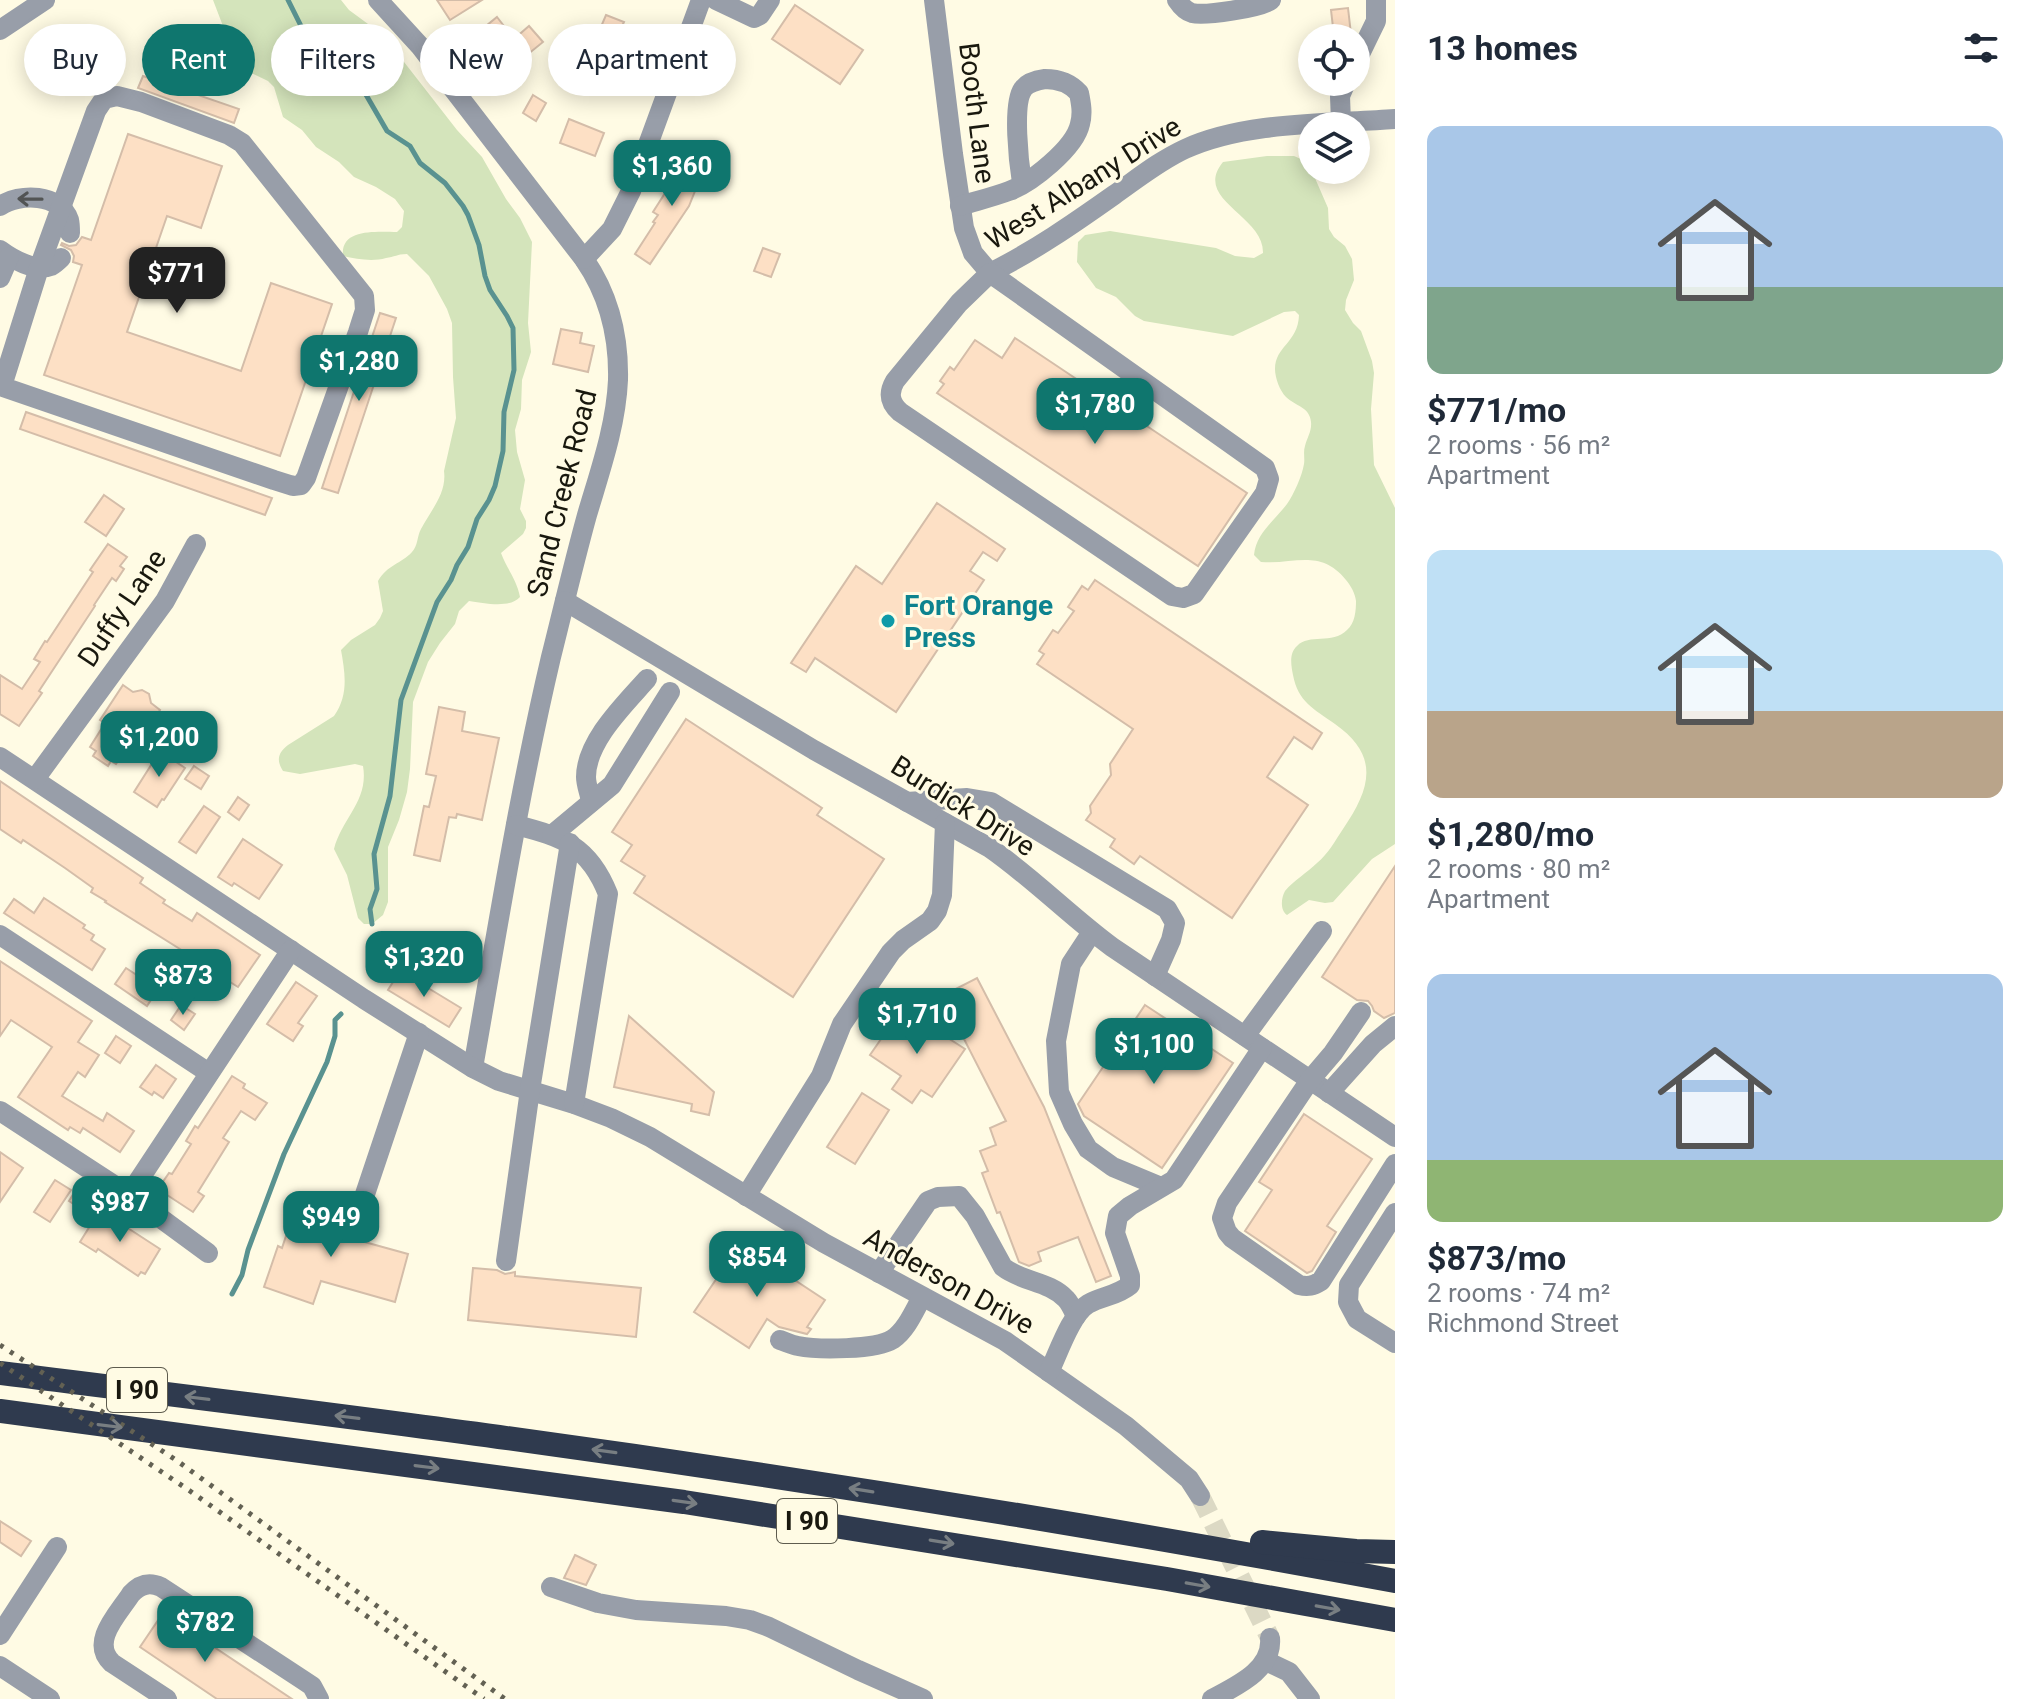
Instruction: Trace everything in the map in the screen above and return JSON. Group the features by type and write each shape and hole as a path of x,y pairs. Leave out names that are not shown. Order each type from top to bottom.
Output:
{"highway":[{"name":"I 90","path":"0,1373 690,1464 1077,1525 1395,1581"},
{"name":"I 90","path":"0,1411 684,1502 1167,1579 1395,1620"},
{"path":"1077,1525 1395,1552"}],"street":[{"path":"0,30 45,0"},
{"name":"Sand Creek Road","path":"378,0 439,70 584,259 602,290 612,316 618,370 617,396 608,443 565,601 539,713 473,1068"},
{"path":"584,259 612,229 631,191 701,0"},
{"path":"716,0 754,18 760,15 770,0"},
{"name":"Booth Lane","path":"934,0 960,206 969,245 990,273"},
{"path":"1177,0 1186,10 1196,14 1257,7 1271,0"},
{"path":"1370,33 1376,21 1376,0"},
{"path":"960,206 1011,191 1053,162 1077,133 1080,124 1079,93 1066,82 1040,80 1023,89 1018,107 1018,154 1022,183"},
{"path":"117,96 141,102 229,135 242,143 364,296 365,310 301,485 293,486 274,480 1,386 60,207 96,111 104,99 117,96"},
{"name":"West Albany Drive","path":"1370,121 1395,119"},
{"name":"West Albany Drive","path":"990,273 1265,468 1269,479 1265,493 1194,594 1183,598 1172,596 894,406 892,388 959,303 990,273 1044,244 1157,165 1192,146 1217,138 1246,131 1298,127"},
{"path":"0,206 20,197 40,198 60,207 68,218 70,233"},
{"path":"0,278 5,254 39,268 52,266 61,258"},
{"name":"Duffy Lane","path":"35,779 165,601 196,544"},
{"name":"Burdick Drive","path":"565,601 814,750 1006,859 1092,932 1395,1137"},
{"path":"591,802 586,776 592,752 606,727 647,679"},
{"path":"506,1261 561,839 591,802 612,785 670,692"},
{"name":"Anderson Drive","path":"0,757 473,1068 499,1081 611,1118 650,1137 824,1243 992,1334 1126,1426 1189,1479 1200,1496"},
{"path":"907,802 967,798 991,802 1167,909 1175,923 1155,976"},
{"path":"746,1196 821,1076 842,1024 891,952 930,921 937,911 942,895 945,823"},
{"path":"516,825 561,839 592,865 608,894 574,1104"},
{"path":"1245,1036 1322,931"},
{"path":"1092,932 1071,964 1056,1041 1059,1092 1088,1149 1113,1167 1161,1187"},
{"path":"0,935 209,1073"},
{"path":"129,1195 291,950"},
{"path":"1361,1012 1310,1080 1227,1203 1222,1218 1227,1232 1299,1285 1315,1285 1321,1281 1395,1164"},
{"path":"1329,1093 1373,1044 1395,1026"},
{"path":"354,1227 419,1033"},
{"path":"1049,1372 1076,1316 1087,1305 1122,1292 1130,1285 1130,1276 1115,1233 1118,1216 1174,1180 1262,1048"},
{"path":"0,1111 129,1195 208,1253"},
{"path":"879,1273 928,1201 959,1196 975,1216 1003,1267 1055,1291 1067,1300 1076,1316"},
{"path":"1395,1213 1349,1285 1348,1302 1357,1319 1395,1343"},
{"path":"780,1340 799,1346 877,1346 892,1340 904,1329 922,1297"},
{"path":"0,1635 57,1547"},
{"path":"167,1699 109,1660 103,1649 104,1637 123,1607 134,1590 145,1584 161,1587 303,1680 312,1686 319,1699"},
{"path":"551,1587 598,1603 636,1610 750,1620 923,1699"},
{"path":"1212,1699 1244,1681 1266,1661 1270,1638"},
{"path":"1266,1661 1289,1672 1310,1699"},
{"path":"0,1666 50,1699"}],"green space":[{"path":"213,0 341,0 368,24 271,24 271,84 255,75 255,24 222,24"},
{"path":"404,62 420,82 420,96 431,96 482,157 532,242 528,323 531,352 522,380 521,409 515,430 525,480 520,509 526,528 501,553 520,597 503,604 469,601 459,611 455,624 428,662 413,702 407,792 388,847 388,902 383,915 372,924 364,924 358,918 347,875 334,849 359,799 364,778 363,766 355,764 300,774 283,771 279,757 288,745 334,716 339,708 344,692 341,650 380,618 383,611 378,581 414,550 421,529 441,494 456,418 452,323 429,276 407,254 375,260 343,256 347,240 353,236 370,232 397,232 402,227 404,211 395,199 354,177 283,117 277,96 404,96"},
{"path":"1294,156 1298,158 1298,184 1318,184 1328,208 1329,229 1352,259 1354,280 1345,310 1361,331 1372,361 1374,465 1395,508 1395,844 1372,859 1333,902 1309,900 1287,915 1282,904 1285,891 1331,847 1360,800 1366,773 1365,760 1349,736 1303,698 1295,684 1291,663 1293,652 1302,642 1335,637 1350,627 1356,609 1352,590 1336,570 1326,564 1306,560 1261,562 1254,555 1262,533 1287,504 1297,485 1311,428 1308,413 1284,394 1275,373 1276,361 1295,332 1299,315 1295,311 1284,312 1233,336 1144,321 1116,297 1096,288 1077,262 1078,242 1085,235 1110,231 1216,248 1235,256 1254,258 1263,253 1253,228 1216,187 1216,175 1223,162"}],"building":[{"path":"437,0 482,0 450,20"},
{"path":"795,5 863,50 840,84 772,39"},
{"path":"1348,8 1350,24 1333,24 1331,10"},
{"path":"606,15 624,22 623,24 602,24"},
{"path":"497,17 502,24 488,24"},
{"path":"532,29 543,42 532,51"},
{"path":"533,95 546,103 536,121 523,113"},
{"path":"160,96 201,96 239,109 234,123"},
{"path":"569,119 604,133 595,156 560,143"},
{"path":"128,134 222,166 201,228 167,216 127,332 241,371 271,283 332,304 280,456 44,375 82,265 73,262 71,250 61,245 76,245 82,237 91,240"},
{"path":"685,158 705,166 689,206 650,264 635,254 655,223 658,215 653,212 674,179 671,178 677,164 682,166"},
{"path":"763,248 780,254 771,277 754,271"},
{"path":"380,313 396,318 338,493 322,488"},
{"path":"561,329 582,333 580,343 594,346 588,372 553,364"},
{"path":"1015,338 1247,493 1198,566 937,393 944,384 940,381 950,367 954,370 975,340 1002,358"},
{"path":"26,412 272,498 265,515 20,429"},
{"path":"104,495 124,509 106,536 85,522"},
{"name":"Fort Orange Press","path":"937,503 1005,549 997,561 983,552 970,571 984,580 896,712 815,658 806,672 791,663 856,566 882,584"},
{"path":"108,544 127,557 120,566 124,569 116,581 112,578 19,726 0,714 0,675 22,689 40,662 34,659 93,572 90,570"},
{"path":"1095,580 1322,733 1312,749 1294,737 1267,777 1308,805 1232,918 1140,856 1134,864 1110,847 1115,839 1086,820 1091,813 1090,806 1111,775 1110,764 1133,729 1037,664 1044,654 1039,651 1053,630 1058,633 1074,611 1068,607 1082,586 1088,590"},
{"path":"123,685 133,692 142,690 149,694 151,703 160,710 136,745 131,742 116,764 111,761 108,766 93,756 96,751 90,747 105,723 100,720"},
{"path":"439,707 465,712 462,731 499,738 482,820 457,814 456,818 449,817 440,861 414,855 424,806 429,807 436,776 426,774"},
{"path":"686,719 822,808 817,815 884,859 793,997 634,893 645,876 621,861 632,845 612,832"},
{"path":"160,751 185,768 157,807 134,792"},
{"path":"194,766 209,776 201,789 185,779"},
{"path":"0,781 143,878 140,883 165,900 163,903 192,921 197,913 260,955 238,987 222,977 220,981 204,970 207,966 105,902 91,892 93,888 23,840 21,843 0,829"},
{"path":"238,797 249,805 239,820 228,812"},
{"path":"204,806 220,817 196,853 179,842"},
{"path":"243,839 282,865 259,899 218,877"},
{"path":"1395,866 1395,1013 1384,1018 1374,1011 1368,1001 1357,1000 1322,977"},
{"path":"44,898 85,925 83,928 94,935 91,940 105,949 92,970 4,913 14,899 34,913"},
{"path":"0,961 92,1021 78,1042 99,1055 85,1077 78,1072 62,1096 103,1121 107,1113 134,1131 120,1152 83,1128 80,1133 70,1127 68,1130 18,1097 52,1047 11,1020 0,1036"},
{"path":"126,968 158,989 147,1006 115,984"},
{"path":"400,971 461,1008 449,1027 388,990"},
{"path":"977,978 1044,1107 1111,1276 1096,1282 1078,1237 1038,1252 1041,1261 1029,1266 1019,1262 982,1173 988,1171 980,1151 996,1145 990,1128 1006,1121 942,996"},
{"path":"296,982 317,996 298,1023 303,1026 293,1041 267,1024"},
{"path":"181,1005 195,1014 184,1030 171,1020"},
{"path":"1145,1005 1233,1063 1162,1168 1084,1116 1078,1104"},
{"path":"909,1013 965,1049 932,1097 921,1090 912,1103 892,1089 901,1076 870,1055 897,1016 904,1020"},
{"path":"629,1016 714,1092 709,1115 691,1111 692,1104 614,1087"},
{"path":"116,1036 131,1046 120,1063 105,1053"},
{"path":"156,1065 176,1079 163,1098 140,1087"},
{"path":"232,1076 245,1084 243,1088 267,1103 255,1120 241,1111 223,1138 229,1142 198,1192 204,1196 193,1212 158,1189 169,1173 172,1174 191,1144 186,1141 195,1126 198,1128"},
{"path":"862,1093 889,1110 855,1164 827,1147"},
{"path":"1304,1114 1372,1159 1327,1226 1336,1232 1312,1271 1307,1273 1245,1231 1272,1190 1259,1182"},
{"path":"0,1152 23,1168 0,1202"},
{"path":"55,1180 71,1190 50,1222 34,1212"},
{"path":"78,1187 98,1200 89,1214 69,1201"},
{"path":"299,1197 340,1211 332,1233 408,1254 395,1302 321,1281 313,1304 264,1287 278,1246 282,1248"},
{"path":"100,1210 160,1249 145,1274 141,1272 138,1276 98,1249 96,1252 80,1242"},
{"path":"740,1244 825,1300 807,1327 811,1329 807,1334 779,1327 767,1319 749,1348 694,1312"},
{"path":"473,1268 497,1270 505,1274 515,1272 515,1276 641,1288 636,1337 468,1320"},
{"path":"0,1521 31,1541 21,1556 0,1542"},
{"path":"575,1555 596,1565 586,1585 564,1578"},
{"path":"163,1613 292,1699 217,1699 140,1647"}],"waterway":[{"path":"288,0 307,38 316,68 341,85 365,93 387,131 410,146 420,163 445,183 463,206 479,245 490,290 513,328 514,370 504,412 503,451 495,486 477,519 468,547 437,602 401,700 390,796 374,854 377,889 370,909 372,924"},
{"path":"232,1294 242,1275 248,1250 284,1154 327,1062 335,1036 335,1020 341,1014"}],"tunnel":[{"path":"1200,1496 1270,1638"}],"railway":[{"path":"0,1345 176,1460 505,1699"},
{"path":"0,1363 190,1491 484,1699"}],"place":[{"name":"Fort Orange Press","path":"888,621"}]}
